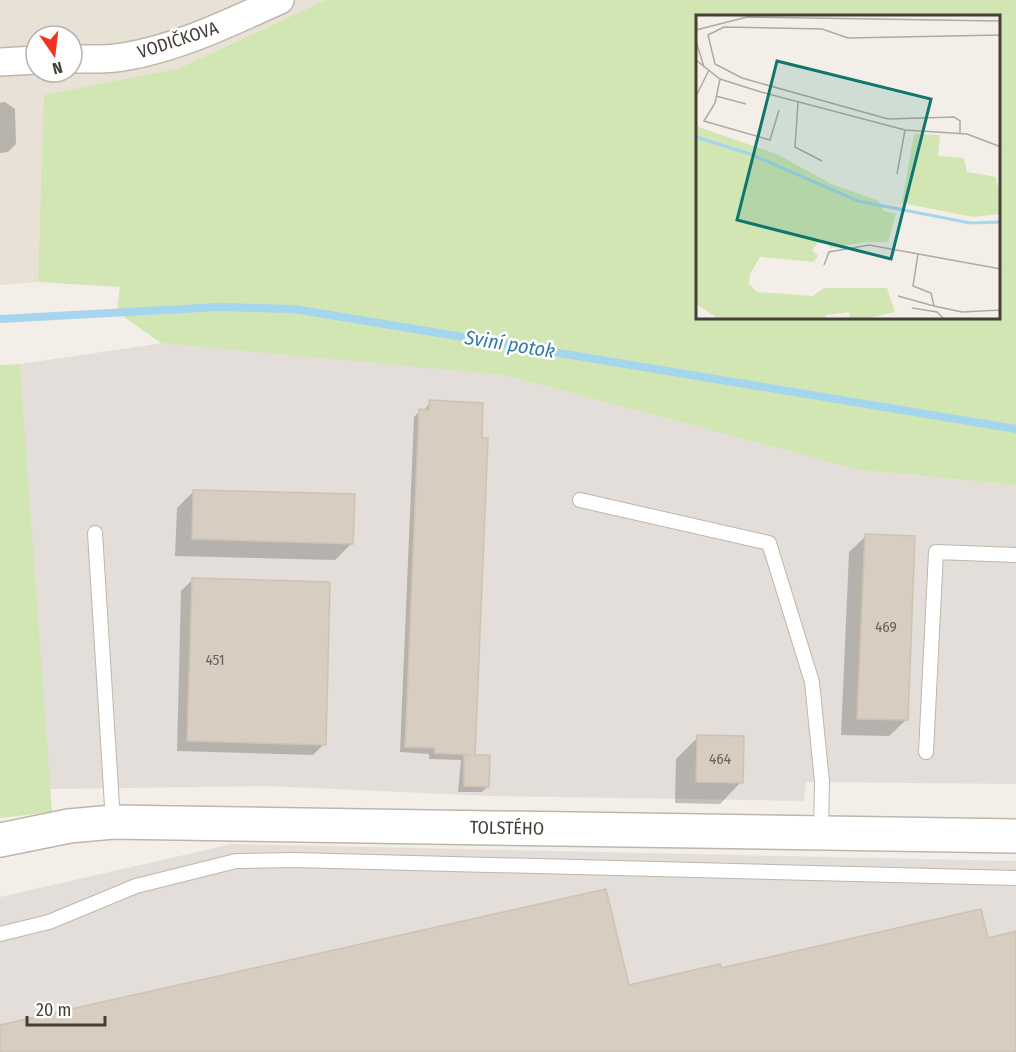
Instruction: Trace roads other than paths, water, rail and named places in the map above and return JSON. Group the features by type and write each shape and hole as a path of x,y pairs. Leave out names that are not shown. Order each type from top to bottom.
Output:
{"street":[{"name":"VODIČKOVA","path":"84,59 121,58 160,49 216,29 280,0"},
{"path":"0,62 24,61"},
{"name":"TOLSTÉHO","path":"0,840 69,826 113,822 1016,836"}],"lane":[{"path":"580,500 769,543 812,682 822,782 821,833"},
{"path":"95,533 113,822"},
{"path":"926,752 936,552 1016,555"},
{"path":"0,934 49,922 135,886 236,861 294,860 1016,878"}],"waterway":[{"name":"Sviní potok","path":"0,319 219,307 294,309 1016,429"}]}
